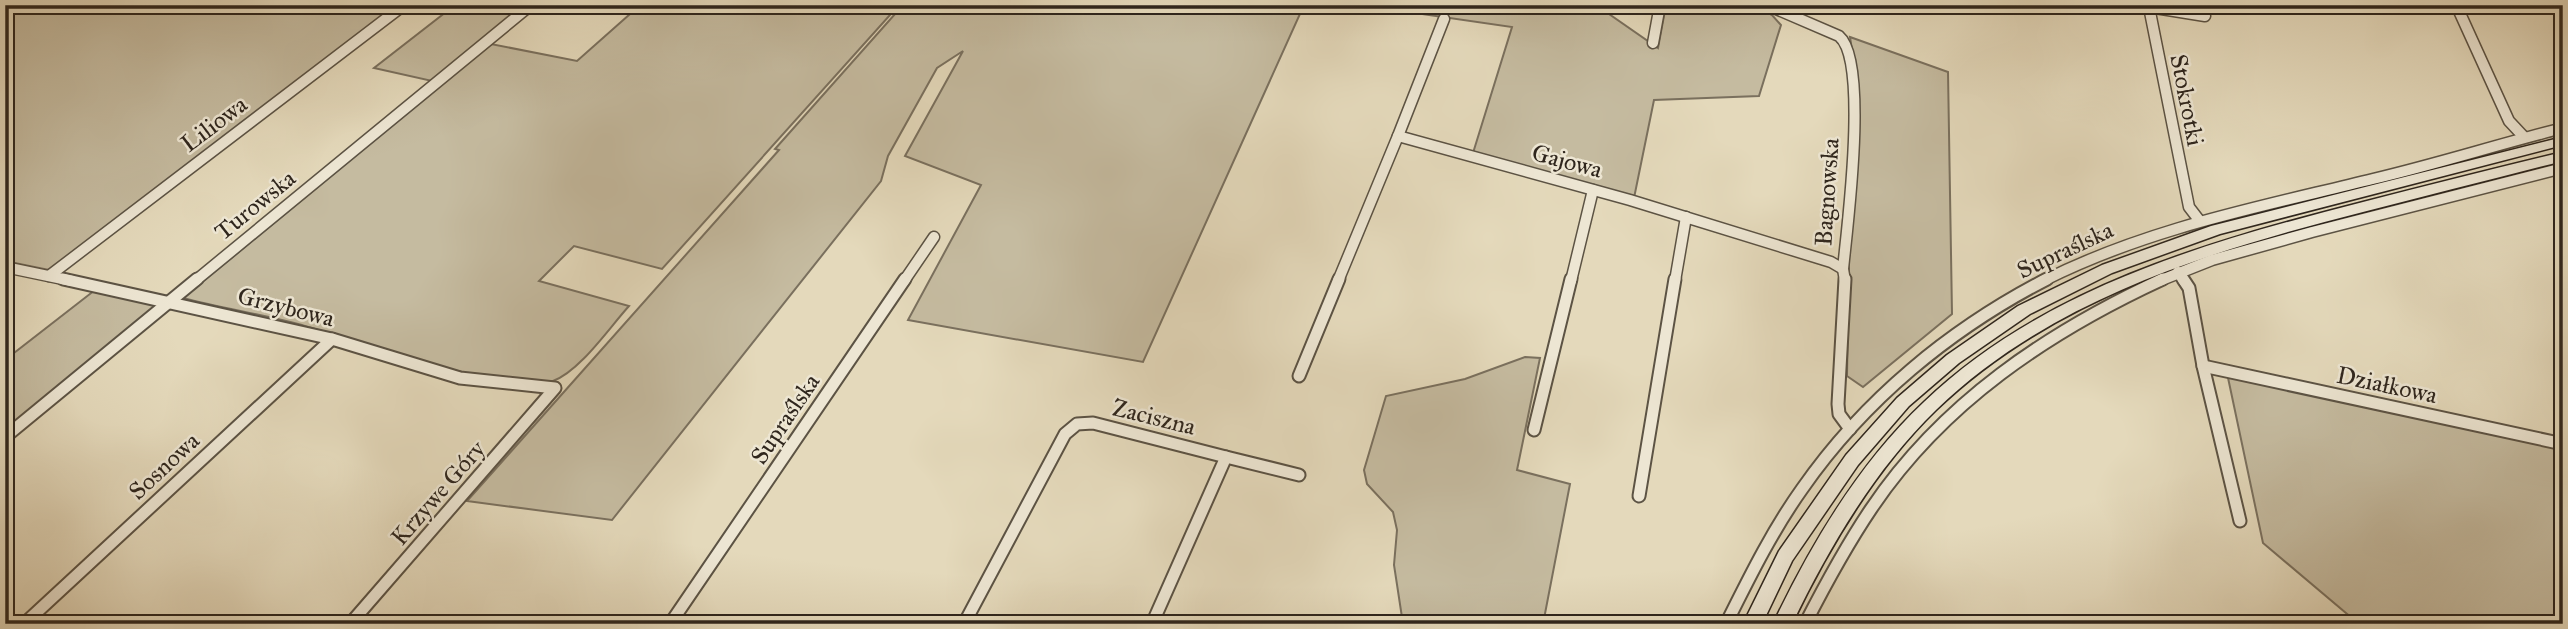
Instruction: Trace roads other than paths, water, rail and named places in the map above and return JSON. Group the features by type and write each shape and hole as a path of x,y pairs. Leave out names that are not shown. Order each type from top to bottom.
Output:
{"main road":[{"path":"1752,624 1785,556 1852,460 1903,402 1953,359 2024,310 2107,269 2216,230 2563,141"},
{"path":"1782,624 1810,566 1873,472 1920,416 1971,371 2041,322 2122,281 2230,242 2563,156"}],"street":[{"name":"Liliowa","path":"49,276 404,5"},
{"name":"Turowska","path":"5,438 531,5"},
{"path":"1653,43 1660,5"},
{"name":"Bagnowska","path":"1768,5 1838,35 1852,53 1854,105 1843,269 1845,277 1839,404 1839,414 1850,429"},
{"name":"Stokrotki","path":"2199,220 2189,207 2149,7 2204,16 2202,5"},
{"path":"2459,11 2509,121 2524,137"},
{"path":"1299,376 1444,19"},
{"name":"Supraślska","path":"1726,624 1766,545 1813,473 1850,429 1888,390 1940,346 1992,310 2049,277 2088,259 2199,220 2403,172 2563,128"},
{"name":"Gajowa","path":"1398,136 1686,217 1831,262 1843,269"},
{"path":"1805,624 1827,576 1887,484 1936,428 1987,381 2053,335 2094,311 2178,272 2307,233 2563,168"},
{"path":"1534,430 1593,190"},
{"path":"1639,496 1686,217"},
{"name":"Supraślska","path":"670,624 934,237"},
{"name":"Grzybowa","path":"5,267 332,339 460,378 555,388"},
{"path":"2178,272 2189,288 2203,366 2239,520"},
{"name":"Sosnowa","path":"24,624 332,339"},
{"name":"Działkowa","path":"2203,366 2563,444"},
{"name":"Krzywe Góry","path":"350,624 555,388"},
{"name":"Zaciszna","path":"964,624 1065,434 1077,424 1093,423 1226,457"},
{"path":"1152,624 1226,457 1299,475"}]}
